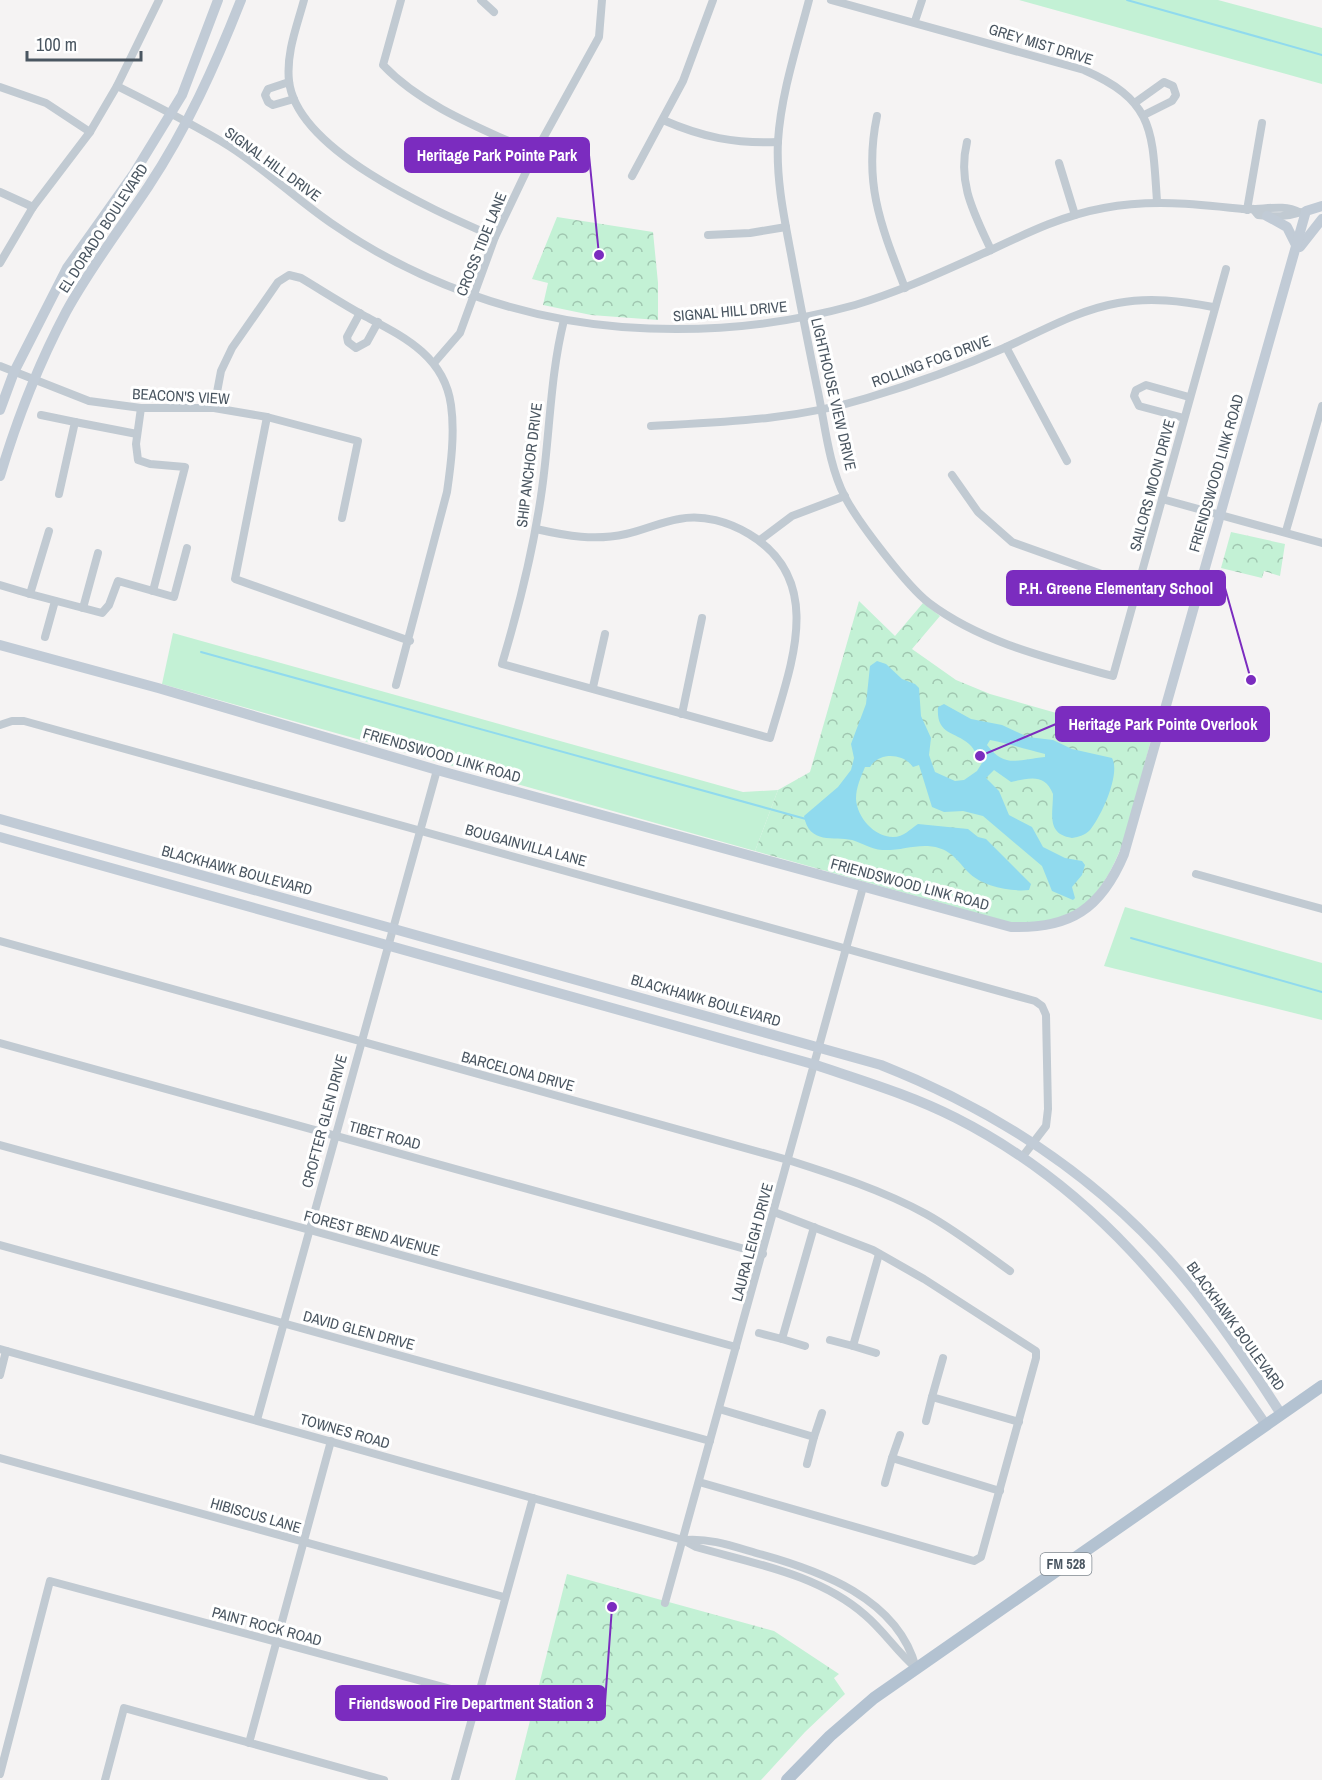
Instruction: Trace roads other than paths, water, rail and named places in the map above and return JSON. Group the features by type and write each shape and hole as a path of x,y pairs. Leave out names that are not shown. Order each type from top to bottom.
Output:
{"main road":[{"name":"EL DORADO BOULEVARD","path":"0,410 14,372 67,268 133,176 172,114 198,59 219,0"},
{"name":"EL DORADO BOULEVARD","path":"0,476 32,380 66,312 107,244 147,188 187,122 215,67 241,0"},
{"path":"1302,212 1322,206"},
{"name":"FRIENDSWOOD LINK ROAD","path":"0,645 158,688 437,770 1011,927 1047,927 1066,921 1083,913 1097,900 1111,882 1124,854 1292,260 1302,212"},
{"path":"1268,216 1287,227 1296,245"},
{"path":"1292,260 1305,237 1322,219"},
{"path":"92,232 107,244"},
{"name":"BLACKHAWK BOULEVARD","path":"0,819 881,1065 933,1086 986,1113 1034,1143 1098,1191 1136,1227 1194,1290 1230,1338 1281,1414"},
{"path":"0,837 816,1065 904,1095 956,1118 1023,1156 1100,1218 1170,1292 1266,1425"},
{"path":"80,860 86,844"},
{"path":"177,887 184,870"},
{"path":"277,916 282,898"},
{"path":"519,983 524,965"},
{"path":"619,1010 624,993"},
{"path":"1123,1241 1136,1227"},
{"path":"1213,1350 1230,1338"},
{"name":"FM 528","path":"787,1780 853,1715 916,1668 1322,1386"}],"street":[{"path":"0,263 33,207 90,132 117,86 159,0"},
{"path":"304,0 289,53 289,82 294,99 318,135 343,155 393,188 495,237"},
{"path":"401,0 383,66 445,110 535,153"},
{"path":"481,0 494,12"},
{"name":"CROSS TIDE LANE","path":"434,363 460,333 495,237 535,153 600,37 602,0"},
{"path":"632,176 683,81 713,0"},
{"name":"LIGHTHOUSE VIEW DRIVE","path":"809,0 785,94 778,142 777,169 786,227 830,452 844,496 882,550 928,602 976,630 1027,652 1082,667"},
{"name":"GREY MIST DRIVE","path":"831,0 915,21 1084,70 1104,79 1136,102 1144,115 1153,150 1157,201"},
{"path":"915,21 922,0"},
{"path":"289,82 268,89 265,95 268,102 273,105 294,99"},
{"path":"1136,102 1164,82 1173,86 1176,95 1172,101 1144,115"},
{"name":"SIGNAL HILL DRIVE","path":"117,86 232,148 332,224 415,270 474,295 564,320 619,327 707,329 760,325 803,317 905,288 1034,229 1102,208 1157,201 1209,204 1250,210 1258,215 1268,216 1292,217 1302,212"},
{"path":"0,87 46,103 90,132"},
{"path":"877,116 870,160 873,197 879,220 905,288"},
{"path":"663,120 711,139 751,143 778,142"},
{"path":"1250,210 1262,123"},
{"path":"967,142 963,160 964,183 969,202 991,250"},
{"path":"1059,163 1075,215"},
{"path":"0,192 33,207"},
{"name":"SIGNAL HILL DRIVE","path":"1250,210 1260,207 1293,209 1302,212"},
{"path":"708,235 750,233 786,227"},
{"name":"SAILORS MOON DRIVE","path":"1082,667 1113,676 1226,269"},
{"path":"214,408 221,372 232,348 278,282 289,275 302,278 402,335 434,363 445,382 451,403 450,470 410,640 396,685"},
{"name":"ROLLING FOG DRIVE","path":"651,426 758,420 822,410 914,384 1006,347 1074,316 1120,302 1176,300 1214,307"},
{"path":"360,313 347,336 348,342 356,348 367,342 378,322"},
{"name":"SHIP ANCHOR DRIVE","path":"564,320 551,383 536,529 502,664 593,687"},
{"path":"1006,347 1067,461"},
{"name":"BEACON'S VIEW","path":"0,366 88,401 141,408 214,408 267,417 358,441 342,518"},
{"path":"1184,418 1139,406 1134,396 1136,390 1146,386 1189,397"},
{"path":"1286,531 1322,406"},
{"path":"141,408 137,434 138,460 150,465 185,467 153,591"},
{"path":"41,415 137,434"},
{"path":"267,417 235,579 410,640"},
{"path":"59,494 75,422"},
{"path":"952,475 978,512 1012,542 1138,587"},
{"path":"760,540 792,516 844,496"},
{"path":"1162,499 1286,531 1322,543"},
{"path":"536,529 589,539 628,534 680,518 705,518 740,528 760,540 786,573 798,609 795,646 770,738 593,687 605,634"},
{"path":"30,594 50,531"},
{"path":"0,585 102,613 109,605 118,581 174,597 187,548"},
{"path":"83,608 98,553"},
{"path":"45,637 55,601"},
{"path":"682,714 702,618"},
{"name":"BOUGAINVILLA LANE","path":"0,725 24,721 1035,1000 1042,1006 1047,1023 1048,1109 1046,1126 1034,1143"},
{"name":"CROFTER GLEN DRIVE","path":"256,1420 437,770"},
{"path":"1196,874 1322,909"},
{"name":"LAURA LEIGH DRIVE","path":"664,1603 816,1065 863,887"},
{"name":"BARCELONA DRIVE","path":"0,941 788,1160 860,1184 924,1213 962,1235 1010,1271"},
{"name":"TIBET ROAD","path":"0,1042 763,1254"},
{"path":"1023,1156 1034,1143"},
{"name":"FOREST BEND AVENUE","path":"0,1145 736,1347"},
{"path":"699,1482 974,1561 981,1557 1000,1491 1036,1351 924,1279 879,1254 774,1212"},
{"path":"783,1339 814,1227"},
{"name":"DAVID GLEN DRIVE","path":"0,1245 710,1441"},
{"path":"853,1346 879,1254"},
{"path":"759,1333 805,1346"},
{"path":"830,1340 876,1353"},
{"path":"0,1374 3,1350"},
{"name":"TOWNES ROAD","path":"3,1350 683,1540 696,1547 788,1573 827,1588 866,1615 900,1654 916,1668"},
{"path":"926,1421 943,1358"},
{"path":"932,1397 1019,1422"},
{"path":"719,1409 814,1437"},
{"path":"807,1464 822,1413"},
{"path":"885,1483 900,1435"},
{"path":"249,1743 331,1441"},
{"name":"HIBISCUS LANE","path":"0,1458 504,1597"},
{"path":"892,1458 1000,1491"},
{"path":"455,1780 533,1498"},
{"name":"TOWNES ROAD","path":"683,1540 705,1539 798,1564 835,1579 876,1607 895,1626 911,1648 916,1668"},
{"name":"PAINT ROCK ROAD","path":"0,1774 50,1581 477,1696"},
{"path":"105,1780 124,1708 384,1780"}],"water":[{"path":"877,661 886,664 902,679 919,688 921,716 931,738 929,755 935,772 955,781 964,780 977,771 982,763 969,744 943,728 938,716 938,707 944,704 971,719 1002,725 1028,737 1053,740 1072,749 1112,758 1114,774 1112,784 1099,816 1088,832 1072,838 1064,836 1055,828 1052,816 1053,794 1046,783 1036,779 1011,782 994,770 986,778 999,791 1009,815 1032,827 1043,847 1065,858 1082,861 1085,865 1082,875 1072,887 1075,898 1073,900 1052,891 1042,866 983,816 963,811 944,812 932,807 919,765 913,767 909,762 897,757 885,757 874,762 870,767 865,767 856,799 860,813 868,825 879,834 893,837 904,834 918,824 968,829 978,837 986,839 1031,884 1029,890 1005,889 980,881 951,855 936,847 882,850 852,840 823,837 811,831 804,816 838,787 851,770 854,758 851,744 866,704 870,666","holes":["990,740 1045,754 1045,757 1018,761 1005,760 987,745"]}],"waterway":[{"path":"1127,0 1322,55"},
{"path":"201,652 806,819"},
{"path":"1131,938 1322,992"}],"place":[{"name":"Heritage Park Pointe Park","path":"599,255"},
{"name":"P.H. Greene Elementary School","path":"1251,680"},
{"name":"Heritage Park Pointe Overlook","path":"980,756"},
{"name":"Friendswood Fire Department Station 3","path":"612,1607"}]}
